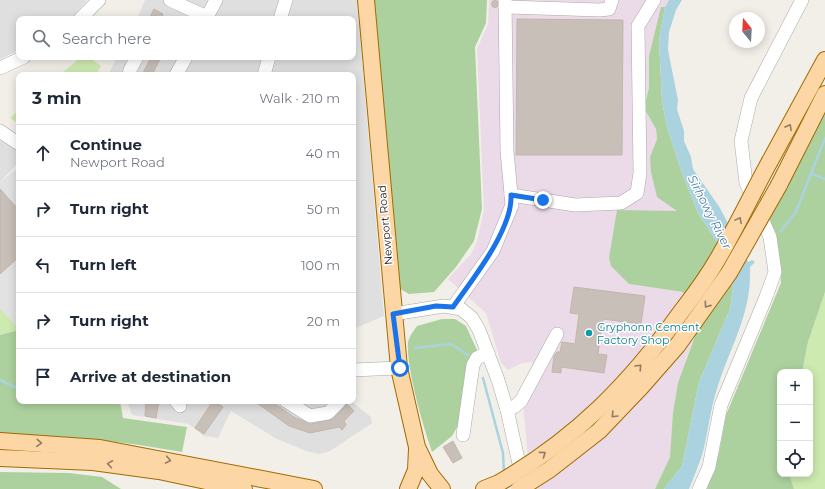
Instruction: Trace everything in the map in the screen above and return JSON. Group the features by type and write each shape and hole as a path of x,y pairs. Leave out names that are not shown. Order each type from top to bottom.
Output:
{"main road":[{"name":"Newport Road","path":"366,0 393,314 400,368 417,448 430,474 442,489"},
{"path":"484,489 499,483 573,433 607,402 652,353 720,255 825,60"},
{"path":"519,489 549,470 599,431 672,352 729,273 779,185 825,94"},
{"path":"0,442 100,448 314,489"},
{"name":"Newport Road","path":"408,489 416,470 417,448"},
{"path":"0,458 93,462 159,471 244,489"},
{"path":"414,489 426,487 442,489"}],"street":[{"path":"83,16 99,0"},
{"path":"170,0 203,16"},
{"path":"208,16 216,0"},
{"path":"281,16 286,0"},
{"path":"453,307 493,251 512,205 507,151 505,4 599,10 609,9 612,0"},
{"path":"511,195 575,205 620,203 637,193 640,174 638,26 654,0"},
{"path":"700,489 709,467 721,405 775,272 770,237 746,183 741,141 751,98 802,0"},
{"path":"0,68 17,60"},
{"path":"130,72 135,60"},
{"path":"265,72 268,60"},
{"path":"0,131 16,142"},
{"path":"393,314 436,306 453,307 466,313 472,318 479,330 488,353 507,410 522,473 524,489"},
{"path":"507,410 514,407 521,401 557,334"},
{"path":"464,435 473,365 477,358 488,353"},
{"path":"356,370 400,368"},
{"path":"291,404 310,416 328,413 337,404"}],"shaded area":[{"path":"0,0 87,0 74,16 16,16 16,51 0,59"},
{"path":"145,0 357,0 384,316 356,328 356,72 110,72 116,60 356,60 356,16 138,16"},
{"path":"489,0 669,0 665,7 662,7 649,56 649,88 644,108 656,129 657,139 650,157 678,212 617,210 629,284 683,292 695,336 686,359 672,435 670,457 655,489 531,489 522,393 533,362 522,363 508,370 501,363 486,313 448,279 471,254 477,241 484,209 477,49 488,24"},
{"path":"0,137 16,149 16,165 0,182"},
{"path":"16,169 16,207 0,189 0,182"},
{"path":"16,260 16,326 0,308 0,274"},
{"path":"128,404 355,404 371,417 372,423 330,451 319,454 306,451 275,438 231,411 218,438 204,436 189,424 132,415"}],"green space":[{"path":"370,0 487,0 486,23 475,47 482,209 474,241 456,267 434,292 409,294 397,287"},
{"path":"661,7 665,7 659,40 662,101 667,127 682,173 698,213 715,239 733,287 730,309 699,382 682,466 664,489 655,489 670,457 673,413 678,383 695,336 683,292 629,284 611,266 609,258 617,210 677,211 657,197 651,172 650,157 657,139 656,129 644,108 649,88 649,56"},
{"path":"78,60 92,60 101,66 98,72 64,72"},
{"path":"825,111 825,292 808,342 803,369 777,369 777,477 790,477 794,489 707,489 719,453 726,415 781,283 780,260 770,219"},
{"path":"16,113 16,122 10,118"},
{"path":"825,292 825,489 794,489 790,477 813,477 813,369 803,369 808,342"},
{"path":"0,308 16,326 16,331 0,335"},
{"path":"442,319 455,319 466,326 477,350 460,422 452,436 432,452 412,381 408,342 417,326"},
{"path":"16,331 16,404 121,404 123,418 187,427 182,452 91,439 0,435 0,335"},
{"path":"0,472 69,473 102,477 121,489 0,489"}],"water":[{"name":"Sirhowy River","path":"669,0 682,0 676,10 669,32 668,50 678,100 677,109 684,131 684,141 691,157 693,169 720,208 748,262 752,260 755,262 750,267 750,285 744,316 721,376 712,407 703,452 689,489 664,489 682,466 699,382 730,309 733,287 715,239 698,213 682,173 667,127 662,101 659,40 665,7"}],"building":[{"path":"495,0 498,1 498,7 495,8 492,7 491,4 492,1"},
{"path":"154,9 163,14 162,16 150,16"},
{"path":"517,19 623,20 622,155 516,155"},
{"path":"150,60 160,60 154,72 144,72"},
{"path":"0,189 16,207 16,260 0,274"},
{"name":"Gryphonn Cement Factory Shop","path":"574,287 645,296 641,324 603,319 598,354 607,355 604,373 561,367 561,373 552,372 554,356 557,352 560,352 562,342 575,344 579,314 570,313"},
{"path":"146,404 158,404 156,418 145,416"},
{"path":"211,404 218,404 223,407 204,434 195,428"},
{"path":"258,404 275,404 294,417 311,424 333,419 347,404 354,411 344,421 346,425 342,430 339,427 310,433 289,426"},
{"path":"453,441 462,458 453,463 443,447"}],"waterway":[{"path":"781,231 796,212 825,138"},
{"path":"812,174 825,179"},
{"path":"415,348 451,344 468,355"},
{"path":"483,378 503,453 504,473"},
{"path":"0,380 16,388"}],"place":[{"name":"Gryphonn Cement Factory Shop","path":"589,333"}],"route":[{"path":"400,368 393,314 407,310 436,306 453,307 493,251 512,205 511,195 543,200"}]}
